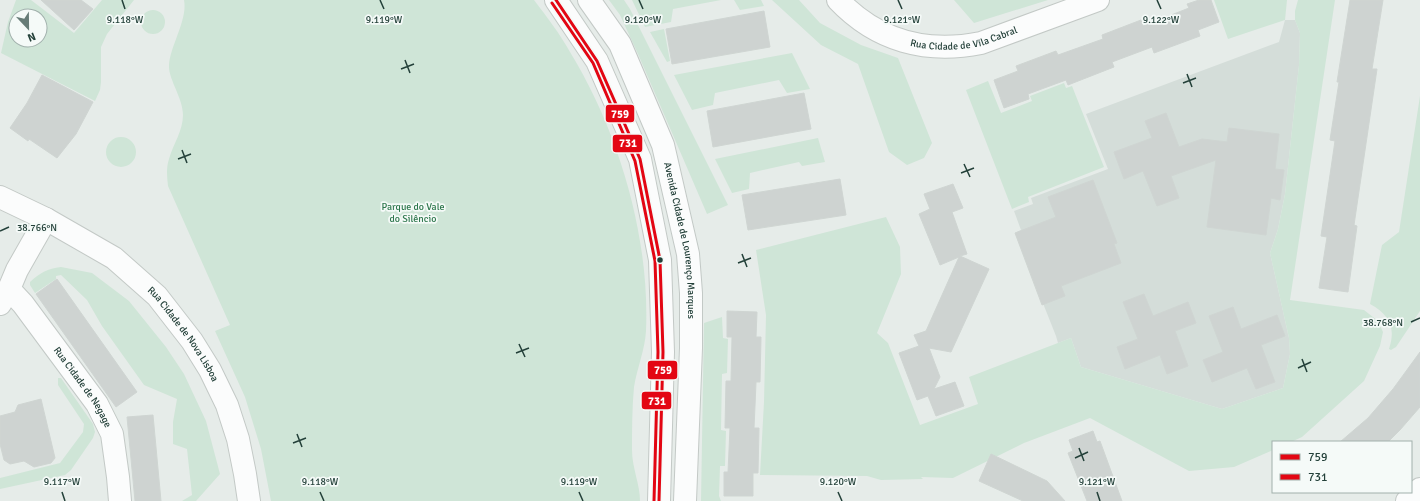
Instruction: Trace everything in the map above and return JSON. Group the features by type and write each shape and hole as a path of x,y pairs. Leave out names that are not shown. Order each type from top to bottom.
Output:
{"street":[{"path":"556,0 597,61 640,159 660,260 663,352 659,501"},
{"name":"Avenida Cidade de Lourenço Marques","path":"589,0 620,44 663,145 688,254 692,293 685,501"},
{"name":"Rua Cidade de Vila Cabral","path":"838,0 853,14 881,33 913,44 947,48 981,43 1098,0"},
{"name":"Rua Cidade de Nova Lisboa","path":"0,197 46,219 114,258 157,296 192,341 210,370 227,405 238,439 249,501"},
{"path":"4,296 46,219"},
{"name":"Rua Cidade de Negage","path":"4,296 24,304 97,404 112,434 120,501"},
{"path":"1407,501 1420,489"}],"shaded area":[{"path":"1285,20 1295,20 1300,33 1299,65 1285,194 1278,229 1270,253 1289,338 1290,354 1283,388 1222,409 1081,367 1071,338 1058,343 1015,233 1021,230 1014,211 1033,204 1031,198 1108,169 1086,114 1279,42"}],"green space":[{"path":"16,0 31,0 41,8 13,8"},
{"path":"102,0 134,0 107,34 101,47 101,82 100,90 95,101 1,53 8,22 8,48 48,48 48,13 74,33"},
{"name":"Parque do Vale do Silêncio","path":"184,0 534,0 566,45 603,116 617,151 628,186 637,223 643,259 646,295 646,331 643,352 634,387 632,419 632,457 639,488 640,501 271,501 261,449 245,397 215,331 230,325 168,186 168,162 183,121 181,102 169,70 169,65 172,50 183,16 185,7"},
{"path":"609,0 624,0 630,9 728,205 707,214 638,54 620,15"},
{"path":"632,0 721,0 673,9 671,22 645,27"},
{"path":"734,0 761,0 764,6 740,10"},
{"path":"772,0 799,0 820,23 861,45 898,58 932,143 924,158 907,165 889,152 858,64 821,45"},
{"path":"954,0 1048,0 974,23"},
{"path":"1214,0 1287,0 1285,20 1228,39"},
{"path":"1298,0 1335,0 1290,300 1364,310 1378,321 1383,332 1380,346 1364,381 1302,437 1293,441 1272,441 1272,450 1234,467 1189,471 1090,418 1024,443 953,478 921,477 923,479 881,480 867,476 760,475 764,402 766,315 756,250 886,217 900,247 901,274 877,333 888,343 920,425 978,404 969,377 1071,338 1081,367 1222,409 1283,388 1290,354 1289,338 1270,253 1278,229 1285,194 1299,65 1300,33 1295,20 1295,11"},
{"path":"153,10 161,14 165,22 161,30 153,34 145,30 141,22 145,14"},
{"path":"664,29 670,61 667,62 650,32"},
{"path":"792,53 810,89 787,93 779,80 715,93 713,105 692,110 674,75"},
{"path":"988,81 1001,113 1032,101 1030,96 1064,83 1066,88 1072,86 1104,167 1028,197 1029,202 1012,209 966,90"},
{"path":"1420,96 1420,311 1396,347 1391,350 1389,349 1392,335 1390,323 1377,308 1370,304 1382,245 1399,232"},
{"path":"121,137 127,138 135,146 135,158 127,166 121,167 115,166 107,158 106,152 107,146 115,138"},
{"path":"818,138 825,162 802,166 799,162 750,173 749,189 732,193 715,159"},
{"path":"61,267 92,273 129,301 166,347 184,374 206,421 220,474 196,501 182,501 192,495 187,449 173,444 173,422 177,399 144,385 102,326 87,300 61,275 56,276 56,279 35,293 30,285 30,282 41,273"},
{"path":"722,317 723,338 728,339 727,373 722,374 721,430 726,431 725,466 720,466 719,496 721,501 701,501 704,323"},
{"path":"58,378 61,378 93,424 95,432 93,438 71,470 65,475 0,489 0,478 60,463 83,432 84,424 58,385"}],"building":[{"path":"41,0 81,0 93,9 74,30"},
{"path":"1199,0 1211,0 1219,22 1198,30 1200,36 1154,53 1152,47 1112,62 1114,67 1068,85 1066,80 1028,94 1029,99 1004,108 994,80 1018,71 1016,66 1056,51 1058,55 1103,39 1102,35 1141,20 1143,26 1189,8 1187,4"},
{"path":"1350,0 1383,0 1372,69 1377,69 1354,225 1357,226 1348,292 1319,288 1327,237 1321,236 1335,141 1330,140 1339,82 1337,82"},
{"path":"764,11 770,47 672,64 666,29"},
{"path":"42,75 93,102 76,134 57,158 29,139 28,141 10,128 27,103"},
{"path":"804,93 811,129 713,147 707,111"},
{"path":"1166,113 1179,147 1202,139 1227,142 1229,128 1279,134 1275,169 1284,170 1280,200 1271,198 1266,235 1207,227 1216,160 1171,176 1179,198 1157,206 1143,171 1124,179 1114,152 1152,138 1145,121"},
{"path":"840,179 846,215 748,230 742,195"},
{"path":"1093,180 1117,243 1114,244 1121,263 1061,286 1065,296 1042,305 1015,233 1056,217 1048,197"},
{"path":"953,184 963,208 952,212 967,254 960,256 989,269 951,352 929,348 940,377 934,389 955,382 964,406 936,416 928,396 917,400 899,353 919,346 914,335 926,331 959,257 940,265 919,214 930,209 924,194"},
{"path":"57,279 137,392 116,407 36,294"},
{"path":"1144,294 1153,316 1188,302 1196,323 1175,331 1188,366 1167,374 1160,355 1125,369 1117,347 1138,339 1123,302"},
{"path":"1233,307 1241,329 1277,315 1285,336 1261,345 1275,382 1256,389 1247,368 1212,382 1203,360 1223,352 1209,316"},
{"path":"727,311 757,312 756,337 761,337 760,382 756,382 754,428 759,428 758,473 753,473 753,496 724,496 724,472 728,472 730,428 725,428 726,381 731,381 732,337 727,337"},
{"path":"1420,352 1420,407 1400,430 1389,441 1341,441 1368,418 1393,389"},
{"path":"41,399 55,458 51,463 34,467 24,461 10,464 4,460 0,444 0,416 15,412 18,405"},
{"path":"153,415 161,501 135,501 127,417"},
{"path":"1093,431 1097,442 1100,441 1122,501 1087,501 1068,453 1073,451 1069,440"},
{"path":"991,454 1047,481 1065,501 1023,501 979,481"}],"transit line":[{"name":"759","path":"556,0 597,61 640,159 660,260 663,352 659,501"},
{"name":"731","path":"552,3 593,63 635,161 655,261 658,352 654,501"}]}
